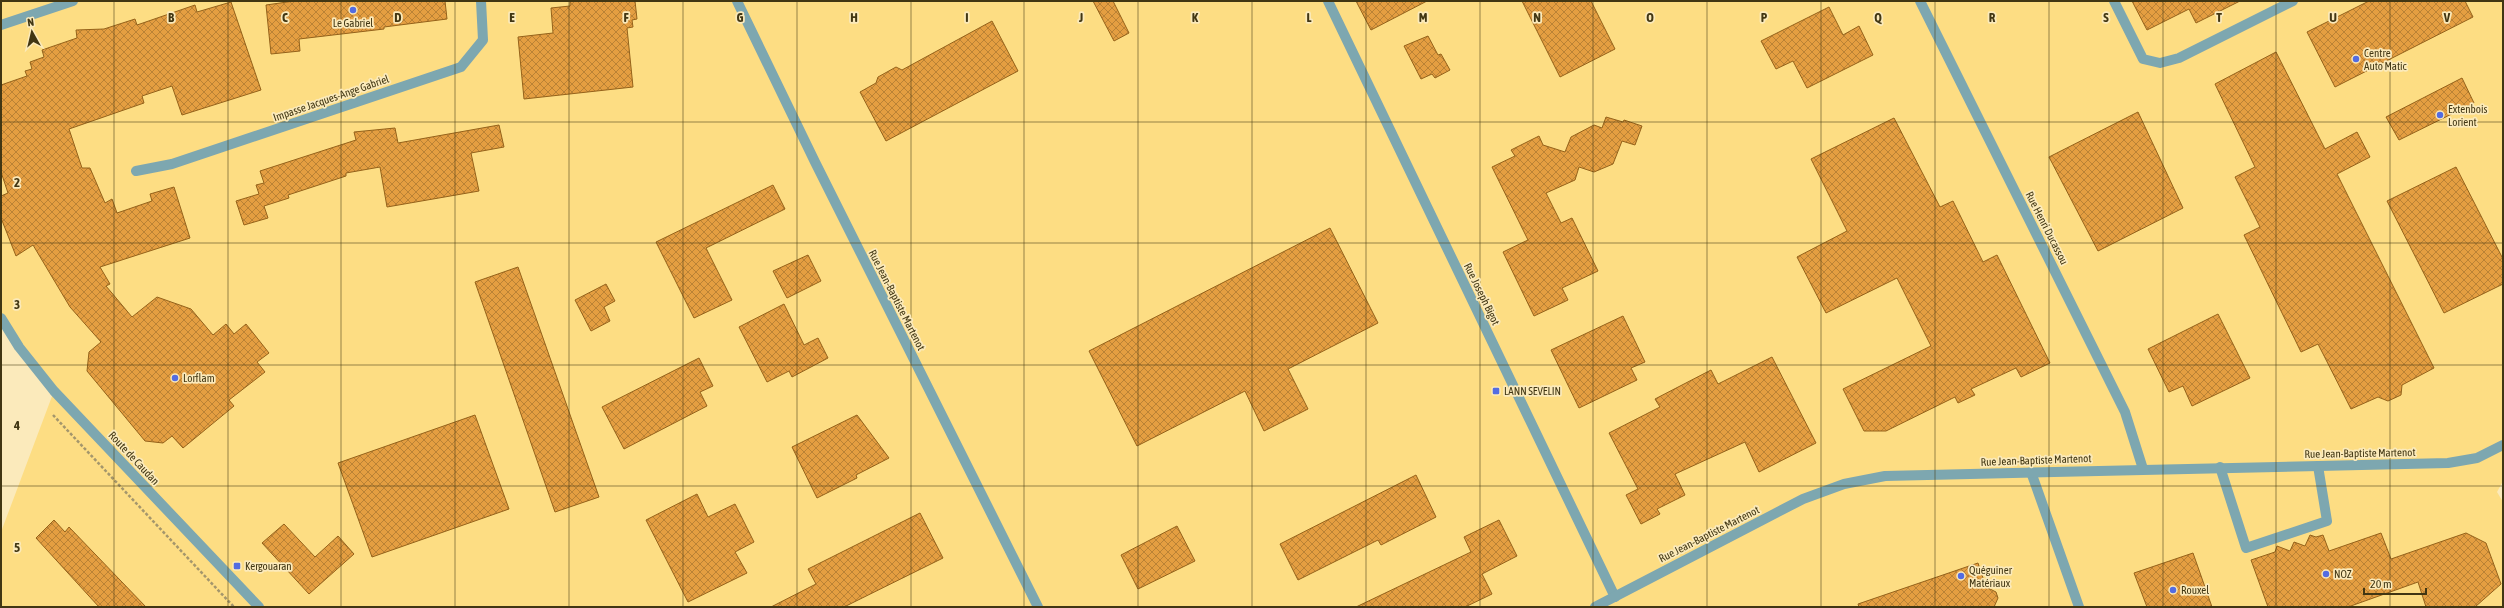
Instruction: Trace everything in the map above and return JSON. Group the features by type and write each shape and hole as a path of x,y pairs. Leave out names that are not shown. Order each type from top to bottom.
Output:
{"street":[{"path":"1,25 73,1"},
{"name":"Impasse Jacques-Ange Gabriel","path":"136,171 172,164 461,67 483,40 481,1"},
{"name":"Rue Jean-Baptiste Martenot","path":"737,1 822,176 1038,607"},
{"name":"Rue Joseph Bigot","path":"1328,1 1615,597"},
{"name":"Rue Henri Ducassou","path":"1920,1 2125,412 2144,469"},
{"path":"2114,1 2143,59 2160,62 2179,58 2293,1"},
{"name":"Route de Caudan","path":"1,318 19,347 54,391 258,607"},
{"name":"Rue Jean-Baptiste Martenot","path":"1595,607 1803,500 1844,484 1884,476 2220,467 2448,463 2477,458 2503,445"},
{"path":"2220,467 2246,548 2327,521 2318,466"},
{"path":"2030,472 2079,607"}],"shaded area":[{"path":"1,1 2503,1 2503,481 2497,492 2503,502 2503,607 1,607 1,532 54,391 1,318"}],"building":[{"path":"294,1 445,1 447,19 384,27 384,29 299,39 300,51 271,54 266,5"},
{"path":"570,1 635,1 637,19 632,20 633,27 627,28 633,87 524,99 518,37 553,33 551,8 570,6"},
{"path":"1093,1 1113,1 1129,33 1114,41"},
{"path":"1356,1 1427,1 1371,30"},
{"path":"1522,1 1591,1 1615,49 1560,77"},
{"path":"2132,1 2240,1 2196,23 2189,9 2147,30"},
{"name":"Centre Auto Matic","path":"2369,1 2465,1 2473,17 2335,87 2307,32"},
{"path":"231,2 261,90 182,115 172,86 142,96 144,103 69,129 82,168 90,168 105,203 112,199 117,213 152,201 150,194 174,187 190,238 100,267 110,284 106,286 132,317 157,297 191,309 213,335 226,324 234,334 246,324 269,353 257,362 265,372 229,400 234,406 183,448 172,436 163,443 145,441 87,371 89,352 101,342 70,307 33,245 16,256 1,218 1,196 8,193 1,172 1,85 27,76 25,71 32,69 30,62 44,57 42,50 77,38 76,30 104,29 135,19 137,25 195,5 197,12"},
{"path":"1829,7 1843,35 1859,26 1873,55 1807,88 1793,61 1776,69 1761,41"},
{"path":"992,21 1018,71 886,141 860,92 876,83 878,77 896,67 902,70"},
{"path":"1428,36 1438,55 1441,54 1450,70 1435,78 1432,74 1421,79 1404,46"},
{"path":"2276,52 2325,149 2357,132 2370,157 2337,174 2434,368 2402,385 2401,395 2388,401 2378,397 2351,409 2318,344 2301,352 2244,235 2260,227 2235,177 2255,167 2215,84"},
{"path":"2462,78 2474,103 2399,140 2386,117"},
{"path":"2138,112 2183,208 2098,251 2049,157"},
{"path":"1606,117 1623,122 1624,120 1642,126 1635,145 1622,141 1613,164 1594,172 1579,167 1575,180 1546,193 1561,223 1572,218 1598,271 1562,288 1568,300 1534,316 1503,252 1528,240 1492,167 1515,156 1511,150 1539,136 1543,145 1565,152 1571,137 1594,125 1602,128"},
{"path":"1894,118 1940,207 1953,201 1983,262 1997,255 2050,363 2021,377 2016,368 1971,389 1975,395 1958,403 1955,397 1886,431 1864,431 1843,389 1931,346 1897,278 1826,313 1797,257 1847,231 1811,159"},
{"path":"499,125 504,147 471,153 479,191 387,207 380,167 346,173 346,176 288,195 289,198 264,206 268,218 244,225 236,201 259,194 256,185 264,183 260,171 356,140 354,132 395,128 398,143"},
{"path":"2456,167 2503,259 2503,284 2444,313 2387,201"},
{"path":"773,185 785,209 706,248 732,300 694,318 656,242"},
{"path":"1330,228 1378,323 1288,369 1308,409 1264,431 1245,391 1137,446 1089,351"},
{"path":"808,255 821,281 787,298 773,271"},
{"path":"518,267 599,497 555,512 475,282"},
{"path":"606,284 615,301 604,307 610,321 591,331 575,300"},
{"path":"784,304 804,345 818,338 828,358 792,377 789,371 767,382 739,327"},
{"path":"2218,314 2250,378 2192,406 2183,386 2169,392 2148,349"},
{"path":"1623,316 1645,362 1631,368 1637,380 1579,408 1551,350"},
{"path":"1772,357 1816,443 1759,472 1745,442 1675,474 1685,495 1657,509 1660,514 1641,524 1626,495 1638,489 1609,433 1660,407 1655,399 1711,370 1718,384"},
{"path":"699,358 713,386 700,392 707,406 624,449 602,407"},
{"path":"475,415 509,509 372,557 338,463"},
{"path":"857,415 889,458 856,475 857,478 817,498 792,447"},
{"path":"1416,475 1436,517 1381,545 1378,540 1298,580 1280,544"},
{"path":"697,494 708,517 735,504 754,542 735,552 747,573 688,602 646,520"},
{"path":"920,513 943,558 844,607 771,607 816,584 808,569"},
{"path":"54,520 65,532 69,527 146,607 99,607 36,538"},
{"path":"1499,520 1517,556 1482,574 1492,594 1465,607 1356,607 1471,552 1464,537"},
{"path":"284,524 315,557 338,536 354,554 309,594 262,543"},
{"path":"1177,526 1195,561 1138,589 1121,555"},
{"path":"2381,533 2391,559 2466,533 2486,543 2501,584 2475,607 2426,607 2418,582 2348,607 2268,607 2251,560 2275,552 2277,546 2290,551 2294,542 2305,546 2310,535 2316,537 2323,535 2329,551"},
{"name":"Rouxel","path":"2193,553 2212,607 2147,607 2134,573"},
{"name":"Quéguiner Matériaux","path":"1978,563 1986,587 1996,592 1998,598 1994,607 1859,607 1858,604"}],"place":[{"name":"Le Gabriel","path":"353,10"},
{"name":"Centre Auto Matic","path":"2356,59"},
{"name":"Extenbois Lorient","path":"2440,115"},
{"name":"Lorflam","path":"175,378"},
{"name":"LANN SEVELIN","path":"1496,391"},
{"name":"Kergouaran","path":"237,566"},
{"name":"NOZ","path":"2326,574"},
{"name":"Quéguiner Matériaux","path":"1961,576"},
{"name":"Rouxel","path":"2173,590"}]}
